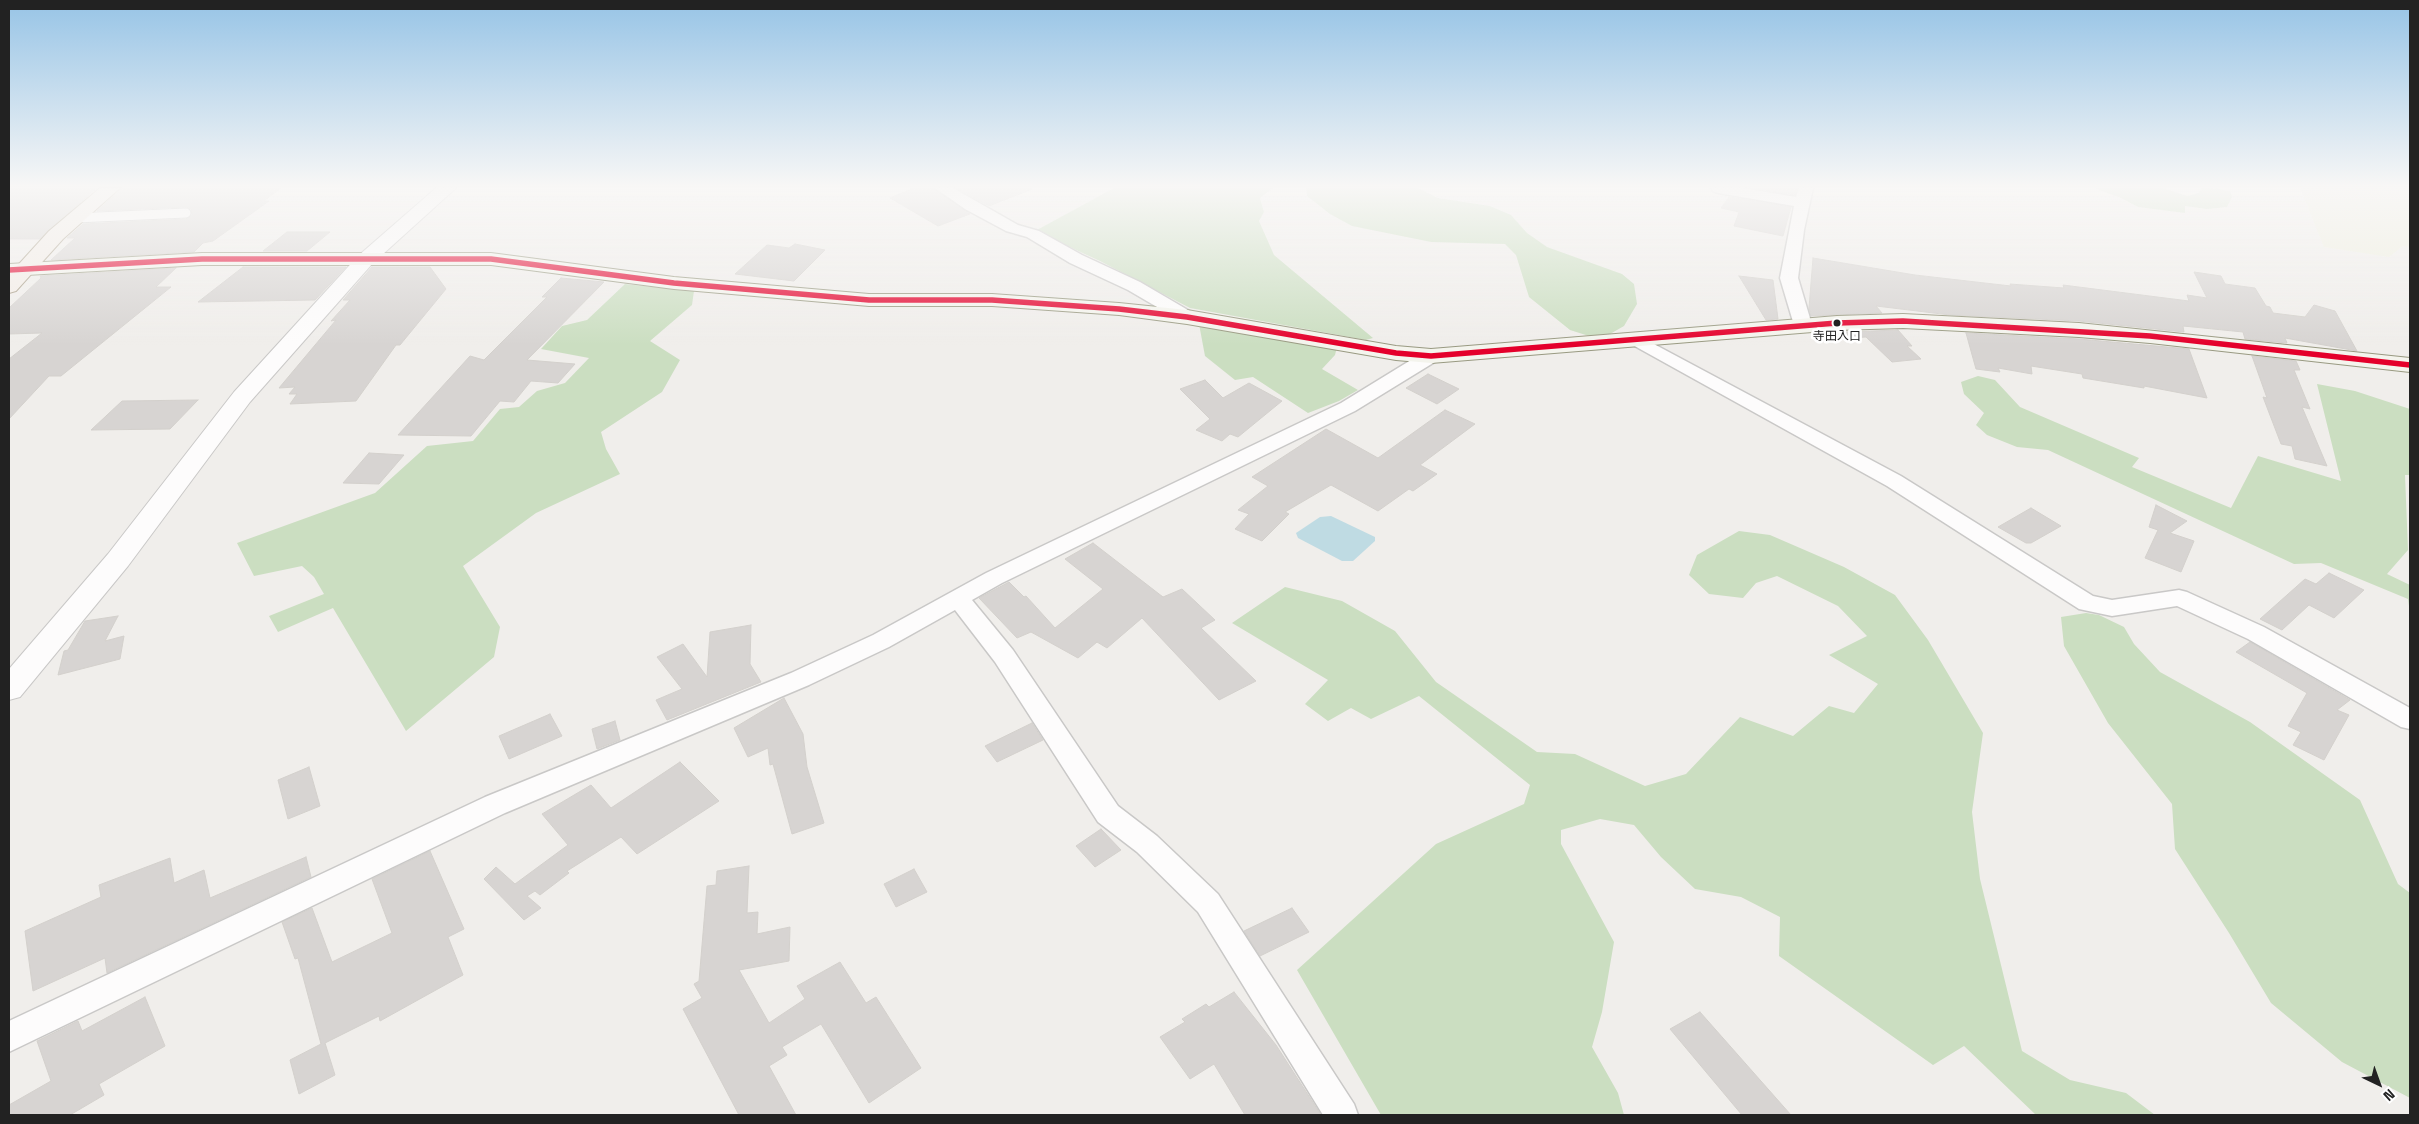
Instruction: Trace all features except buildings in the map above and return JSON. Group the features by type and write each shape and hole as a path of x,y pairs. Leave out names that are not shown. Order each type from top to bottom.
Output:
{"main road":[{"path":"9,287 17,269 51,240"},
{"path":"17,269 202,260 490,259 674,283 868,300 1050,302 1187,317 1396,353 1431,356 1803,325 1903,321 2079,330 2216,342 2410,364"}],"street":[{"path":"9,689 118,560 242,397 365,260 387,240"},
{"path":"1045,240 1134,286 1187,317"},
{"path":"1794,240 1789,278 1803,325"},
{"path":"1637,340 1894,481 2087,603 2112,608 2179,598 2256,633 2410,720"},
{"path":"9,1036 495,805 809,675 880,641 957,597 1348,407 1431,356"},
{"path":"957,597 1015,671 1108,814 1147,844 1208,903 1342,1115"}],"green space":[{"path":"1055,240 1268,240 1274,255 1373,338 1366,340 1190,308 1100,261"},
{"path":"1423,240 1538,240 1547,247 1622,274 1634,284 1637,304 1624,326 1610,334 1589,336 1570,330 1529,297 1516,255 1505,244"},
{"path":"2321,240 2410,240 2410,247 2403,246 2389,257 2324,247"},
{"path":"625,284 694,291 692,305 650,341 680,360 662,392 601,432 606,449 620,474 536,513 463,566 500,627 494,657 406,731 333,608 278,632 269,616 324,594 314,577 302,566 254,576 237,543 375,493 427,446 473,441 500,409 519,407 537,391 565,383 589,358 541,349 562,326 587,320"},
{"path":"1199,324 1337,347 1335,355 1322,369 1358,390 1339,401 1308,413 1253,377 1235,380 1205,356"},
{"path":"1978,376 1995,380 2020,407 2139,458 2132,467 2231,508 2258,456 2341,481 2317,384 2355,391 2410,409 2410,475 2405,475 2408,550 2387,574 2410,585 2410,613 2408,599 2321,563 2294,564 2048,450 2017,447 1987,435 1976,425 1984,413 1964,394 1961,382"},
{"path":"1739,531 1770,535 1844,567 1895,595 1928,640 1983,733 1972,812 1980,879 2022,1051 2070,1080 2126,1093 2155,1115 2036,1115 1964,1046 1933,1065 1779,956 1780,917 1741,897 1695,889 1661,857 1634,825 1600,819 1561,830 1561,844 1614,942 1602,1012 1592,1047 1618,1093 1624,1115 1381,1115 1297,970 1436,844 1524,804 1530,785 1419,696 1371,719 1351,708 1328,721 1305,704 1328,680 1232,623 1285,587 1342,601 1395,631 1436,682 1537,752 1575,754 1645,786 1686,774 1740,717 1793,736 1829,706 1854,713 1878,684 1829,655 1867,636 1838,606 1777,576 1756,583 1743,598 1709,594 1689,575 1697,555"},
{"path":"2086,613 2099,615 2124,627 2134,644 2160,672 2250,722 2360,800 2398,884 2410,893 2410,1098 2342,1062 2271,1003 2175,849 2172,804 2108,723 2064,646 2061,617"}],"water":[{"path":"1331,516 1375,537 1375,541 1353,561 1342,561 1298,538 1296,533 1320,517"}],"transit line":[{"path":"9,270 202,259 491,259 674,283 869,300 992,300 1119,309 1187,317 1396,353 1431,356 1837,323 1903,321 2079,330 2150,336 2410,365"}],"place":[{"name":"寺田入口","path":"1837,323"}]}
